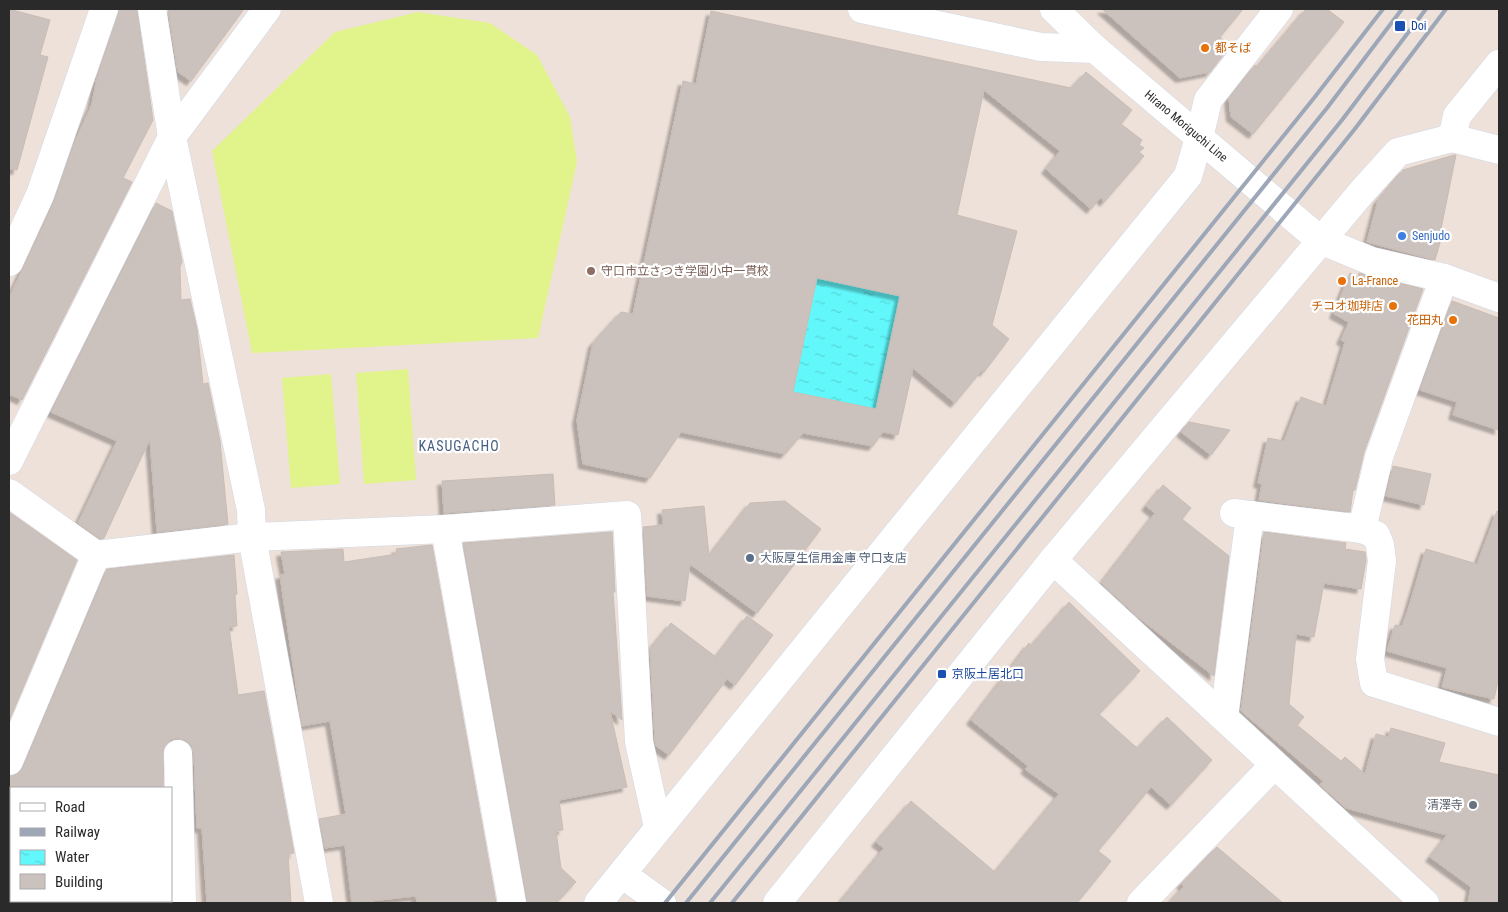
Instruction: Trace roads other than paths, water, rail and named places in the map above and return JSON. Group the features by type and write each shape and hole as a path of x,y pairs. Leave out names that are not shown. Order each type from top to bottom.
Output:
{"street":[{"path":"9,262 40,195 104,9"},
{"path":"152,9 172,137 251,510 252,537 320,903"},
{"path":"9,461 172,137 267,9"},
{"path":"862,9 1041,47 1095,49"},
{"name":"Hirano Moriguchi Line","path":"1054,9 1095,49 1320,240 1371,261 1444,278 1499,298"},
{"path":"598,903 1188,176 1208,100 1279,9"},
{"path":"1452,138 1457,116 1499,64"},
{"path":"777,903 1053,560 1320,240 1398,152 1452,138 1499,150"},
{"path":"1362,529 1379,457 1444,278"},
{"path":"9,493 96,555 252,537 445,529 627,515 639,742 658,827"},
{"path":"1224,717 1242,514 1362,529 1376,535 1380,545 1382,561 1370,659 1374,683 1499,722"},
{"path":"445,529 512,903"},
{"path":"9,761 96,555"},
{"path":"1053,560 1224,717 1411,899"},
{"path":"178,754 182,903"},
{"path":"1141,903 1274,765"},
{"path":"622,874 662,903"},
{"path":"40,902 49,903"}],"water":[{"path":"817,278 900,296 876,409 793,392"}],"railway":[{"path":"665,903 1314,98 1383,9"},
{"path":"686,903 1327,108 1402,9"},
{"path":"710,903 1342,120 1426,9"},
{"path":"732,903 1354,130 1446,9"}],"place":[{"name":"Doi","path":"1400,26"},
{"name":"都そば","path":"1205,48"},
{"name":"Senjudo","path":"1402,236"},
{"name":"守口市立さつき学園小中一貫校","path":"591,271"},
{"name":"La-France","path":"1342,281"},
{"name":"チコオ珈琲店","path":"1393,306"},
{"name":"花田丸","path":"1453,320"},
{"name":"大阪厚生信用金庫 守口支店","path":"750,558"},
{"name":"京阪土居北口","path":"942,674"},
{"name":"清澤寺","path":"1473,805"}],"district":[{"name":"KASUGACHO","path":"459,446"}]}
